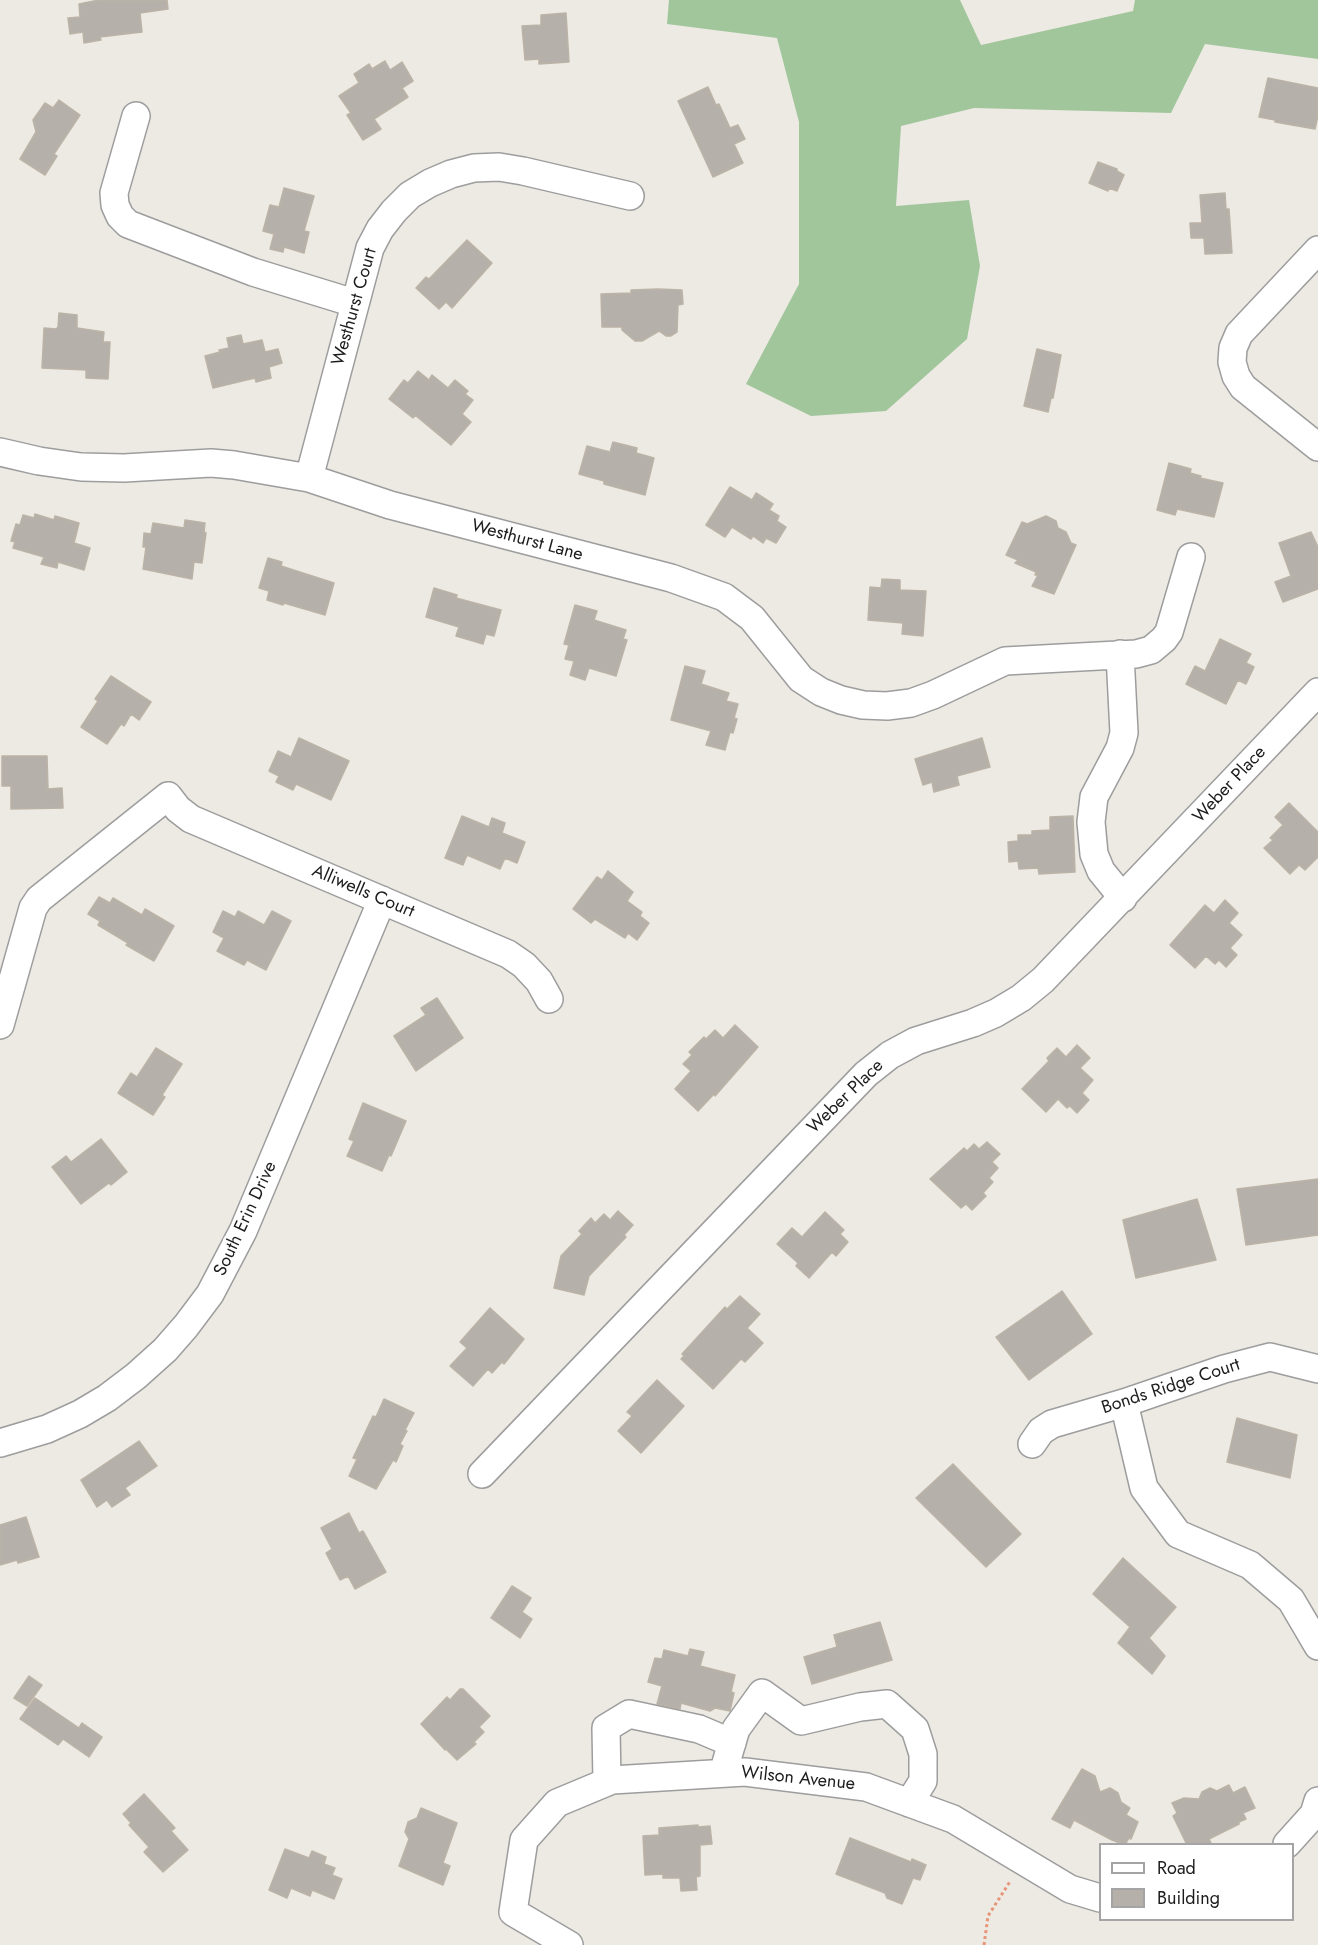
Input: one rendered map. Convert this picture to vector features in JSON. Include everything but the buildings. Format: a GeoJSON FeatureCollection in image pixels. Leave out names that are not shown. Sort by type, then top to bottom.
{"type":"FeatureCollection","features":[{"type":"Feature","properties":{"kind":"street"},"geometry":{"type":"LineString","coordinates":[[136,116],[114,193],[115,205],[120,216],[128,224],[253,272],[354,303]]}},
{"type":"Feature","properties":{"kind":"street","name":"Westhurst Court"},"geometry":{"type":"LineString","coordinates":[[309,478],[369,248],[380,229],[410,195],[451,174],[474,168],[499,167],[630,196]]}},
{"type":"Feature","properties":{"kind":"street"},"geometry":{"type":"LineString","coordinates":[[1318,250],[1239,334],[1233,348],[1232,362],[1236,376],[1243,387],[1318,447]]}},
{"type":"Feature","properties":{"kind":"street","name":"Westhurst Lane"},"geometry":{"type":"LineString","coordinates":[[0,452],[81,467],[234,465],[309,478],[390,505],[671,578],[713,591],[724,597],[752,618],[801,680],[821,692],[863,705],[887,706],[910,703],[933,695],[1005,661],[1120,654]]}},
{"type":"Feature","properties":{"kind":"street"},"geometry":{"type":"LineString","coordinates":[[1123,898],[1101,871],[1094,854],[1091,822],[1094,797],[1120,748],[1124,733],[1120,654],[1136,654],[1151,650],[1164,639],[1169,632],[1191,557]]}},
{"type":"Feature","properties":{"kind":"street","name":"Weber Place"},"geometry":{"type":"LineString","coordinates":[[482,1474],[866,1074],[890,1055],[916,1041],[973,1023],[1021,998],[1042,980],[1123,898],[1318,692]]}},
{"type":"Feature","properties":{"kind":"street","name":"Alliwells Court"},"geometry":{"type":"LineString","coordinates":[[0,1025],[33,908],[39,899],[168,796],[191,819],[508,954],[524,965],[539,981],[549,999]]}},
{"type":"Feature","properties":{"kind":"street","name":"South Erin Drive"},"geometry":{"type":"LineString","coordinates":[[0,1443],[47,1429],[80,1414],[107,1398],[165,1350],[210,1294],[243,1231],[382,900]]}},
{"type":"Feature","properties":{"kind":"street","name":"Bonds Ridge Court"},"geometry":{"type":"LineString","coordinates":[[1032,1444],[1041,1431],[1052,1424],[1124,1403],[1224,1369],[1270,1357],[1318,1369]]}},
{"type":"Feature","properties":{"kind":"street"},"geometry":{"type":"LineString","coordinates":[[1124,1403],[1144,1488],[1178,1534],[1250,1565],[1291,1600],[1318,1646]]}},
{"type":"Feature","properties":{"kind":"street"},"geometry":{"type":"LineString","coordinates":[[723,1773],[736,1729],[762,1693],[801,1721],[860,1707],[887,1704],[915,1729],[923,1754],[923,1780],[909,1803]]}},
{"type":"Feature","properties":{"kind":"street"},"geometry":{"type":"LineString","coordinates":[[607,1782],[606,1728],[629,1714],[699,1729],[732,1743]]}},
{"type":"Feature","properties":{"kind":"street","name":"Wilson Avenue"},"geometry":{"type":"LineString","coordinates":[[569,1945],[513,1912],[524,1840],[557,1803],[612,1780],[745,1772],[866,1787],[953,1819],[1070,1889],[1099,1897]]}},
{"type":"Feature","properties":{"kind":"street"},"geometry":{"type":"LineString","coordinates":[[1289,1843],[1314,1814],[1318,1802]]}},
{"type":"Feature","properties":{"kind":"path"},"geometry":{"type":"LineString","coordinates":[[984,1945],[988,1916],[1024,1862]]}},
{"type":"Feature","properties":{"kind":"green space"},"geometry":{"type":"Polygon","coordinates":[[[669,0],[960,0],[981,45],[1133,11],[1135,0],[1318,0],[1318,59],[1205,44],[1171,113],[974,108],[901,126],[896,206],[969,200],[980,266],[967,339],[886,411],[811,416],[746,384],[799,284],[799,122],[777,38],[667,24],[669,0]]]}}]}
